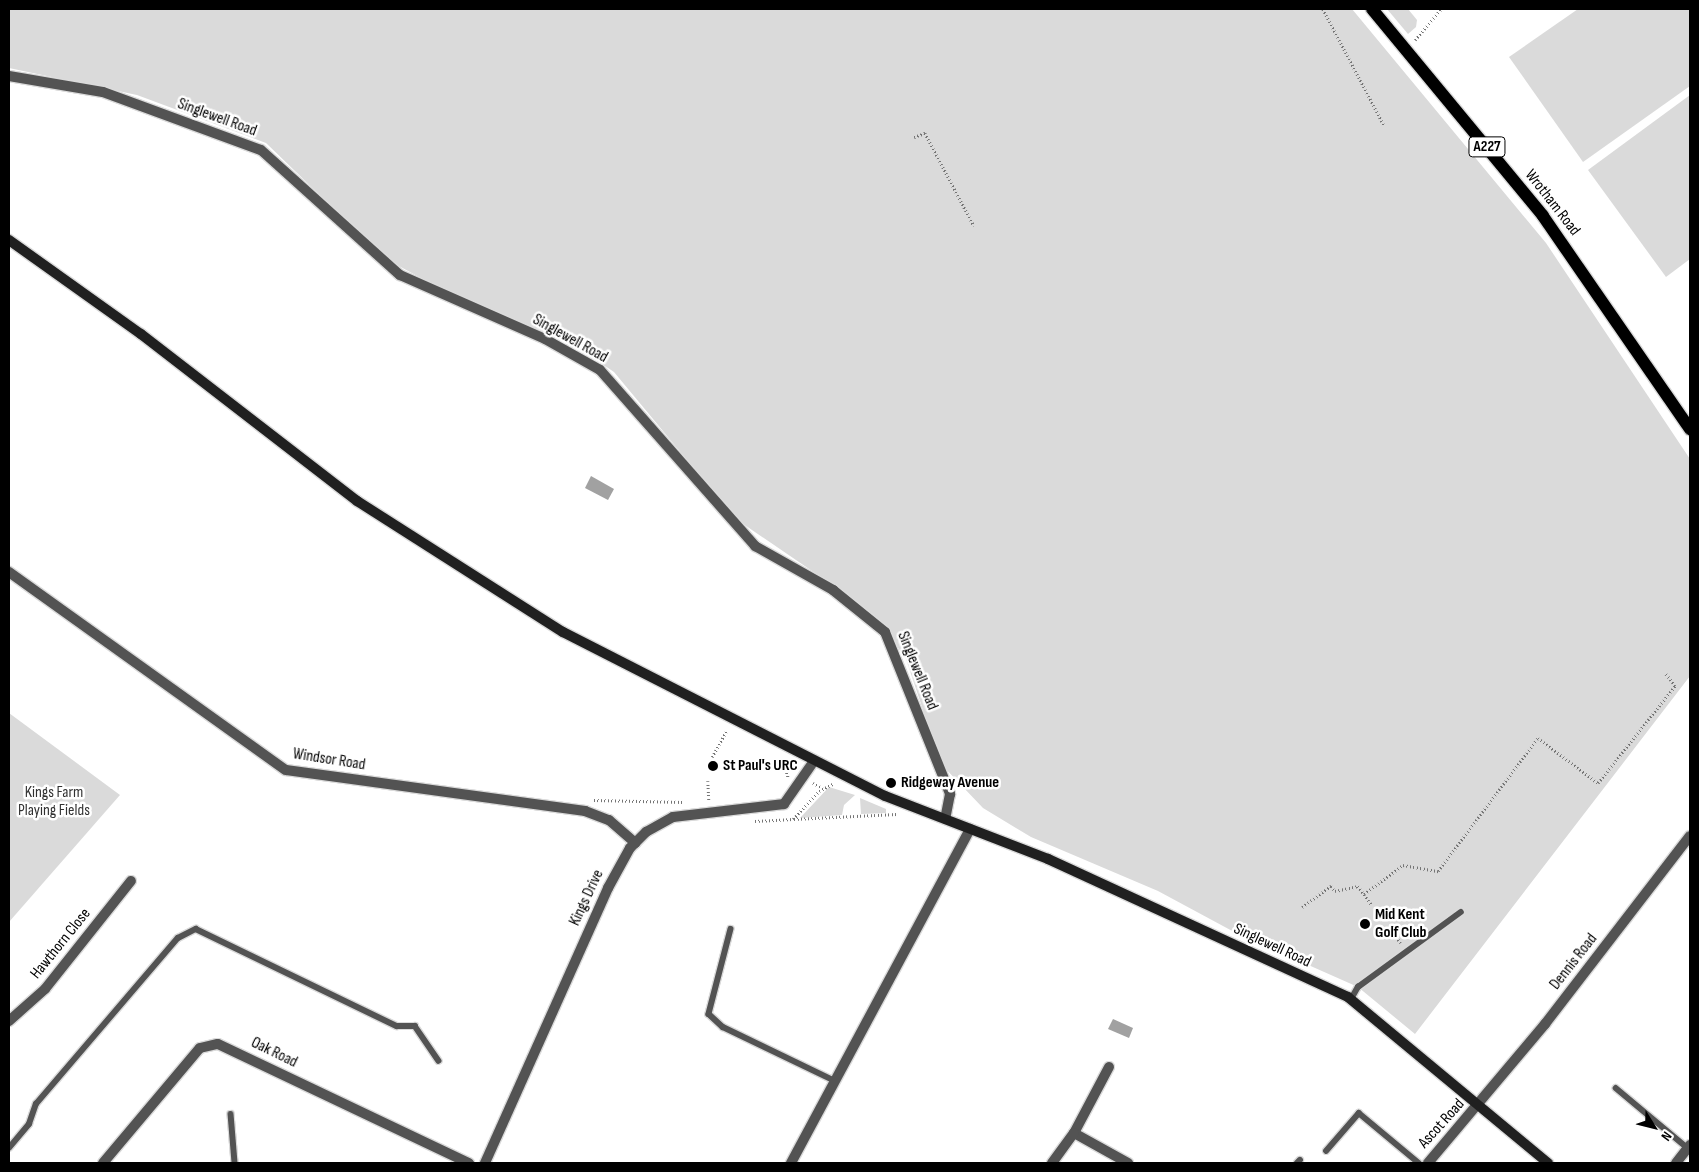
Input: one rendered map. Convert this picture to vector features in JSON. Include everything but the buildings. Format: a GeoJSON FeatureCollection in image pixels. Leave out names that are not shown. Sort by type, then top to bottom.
{"type":"FeatureCollection","features":[{"type":"Feature","properties":{"kind":"main road","name":"Wrotham Road"},"geometry":{"type":"LineString","coordinates":[[1372,9],[1558,237],[1690,429]]}},
{"type":"Feature","properties":{"kind":"street","name":"Singlewell Road"},"geometry":{"type":"LineString","coordinates":[[9,76],[103,92],[262,150],[400,275],[545,339],[600,370],[755,546],[833,590],[885,632],[950,794],[945,819]]}},
{"type":"Feature","properties":{"kind":"street","name":"Singlewell Road"},"geometry":{"type":"LineString","coordinates":[[9,240],[423,546],[579,641],[814,761],[945,819],[1048,859],[1351,999],[1548,1163]]}},
{"type":"Feature","properties":{"kind":"street","name":"Windsor Road"},"geometry":{"type":"LineString","coordinates":[[9,572],[286,770],[584,810],[609,820],[635,843]]}},
{"type":"Feature","properties":{"kind":"street","name":"Kings Drive"},"geometry":{"type":"LineString","coordinates":[[485,1163],[613,877],[635,843],[676,817],[784,804],[814,761]]}},
{"type":"Feature","properties":{"kind":"street"},"geometry":{"type":"LineString","coordinates":[[791,1163],[970,829]]}},
{"type":"Feature","properties":{"kind":"street","name":"Dennis Road"},"geometry":{"type":"LineString","coordinates":[[1480,1106],[1690,836]]}},
{"type":"Feature","properties":{"kind":"street","name":"Hawthorn Close"},"geometry":{"type":"LineString","coordinates":[[9,1021],[45,989],[131,880]]}},
{"type":"Feature","properties":{"kind":"street","name":"Oak Road"},"geometry":{"type":"LineString","coordinates":[[103,1163],[200,1048],[218,1044],[469,1163]]}},
{"type":"Feature","properties":{"kind":"street"},"geometry":{"type":"LineString","coordinates":[[1052,1163],[1074,1133],[1109,1067]]}},
{"type":"Feature","properties":{"kind":"street","name":"Ascot Road"},"geometry":{"type":"LineString","coordinates":[[1428,1163],[1480,1106]]}},
{"type":"Feature","properties":{"kind":"street"},"geometry":{"type":"LineString","coordinates":[[1074,1133],[1128,1163]]}},
{"type":"Feature","properties":{"kind":"street"},"geometry":{"type":"LineString","coordinates":[[1676,1163],[1689,1148]]}},
{"type":"Feature","properties":{"kind":"lane"},"geometry":{"type":"LineString","coordinates":[[1351,999],[1358,987],[1461,912]]}},
{"type":"Feature","properties":{"kind":"lane"},"geometry":{"type":"LineString","coordinates":[[9,1148],[29,1124],[36,1104],[178,938],[196,929],[396,1026],[415,1026],[439,1061]]}},
{"type":"Feature","properties":{"kind":"lane"},"geometry":{"type":"LineString","coordinates":[[731,929],[709,1014],[723,1027],[835,1081]]}},
{"type":"Feature","properties":{"kind":"lane"},"geometry":{"type":"LineString","coordinates":[[1616,1088],[1689,1148]]}},
{"type":"Feature","properties":{"kind":"lane"},"geometry":{"type":"LineString","coordinates":[[1326,1151],[1358,1113],[1419,1163]]}},
{"type":"Feature","properties":{"kind":"lane"},"geometry":{"type":"LineString","coordinates":[[231,1114],[235,1163]]}},
{"type":"Feature","properties":{"kind":"path"},"geometry":{"type":"LineString","coordinates":[[1323,9],[1384,125]]}},
{"type":"Feature","properties":{"kind":"path"},"geometry":{"type":"LineString","coordinates":[[1405,48],[1441,9]]}},
{"type":"Feature","properties":{"kind":"path"},"geometry":{"type":"LineString","coordinates":[[914,137],[926,133],[974,226]]}},
{"type":"Feature","properties":{"kind":"path"},"geometry":{"type":"LineString","coordinates":[[1364,894],[1403,865],[1438,871],[1538,738],[1598,783],[1675,686],[1665,672]]}},
{"type":"Feature","properties":{"kind":"path"},"geometry":{"type":"LineString","coordinates":[[721,725],[733,731]]}},
{"type":"Feature","properties":{"kind":"path"},"geometry":{"type":"LineString","coordinates":[[712,757],[728,729]]}},
{"type":"Feature","properties":{"kind":"path"},"geometry":{"type":"LineString","coordinates":[[778,754],[787,765],[787,783]]}},
{"type":"Feature","properties":{"kind":"path"},"geometry":{"type":"LineString","coordinates":[[708,780],[709,800]]}},
{"type":"Feature","properties":{"kind":"path"},"geometry":{"type":"LineString","coordinates":[[793,819],[823,788],[839,785]]}},
{"type":"Feature","properties":{"kind":"path"},"geometry":{"type":"LineString","coordinates":[[590,800],[691,802]]}},
{"type":"Feature","properties":{"kind":"path"},"geometry":{"type":"LineString","coordinates":[[699,801],[718,800]]}},
{"type":"Feature","properties":{"kind":"path"},"geometry":{"type":"LineString","coordinates":[[887,808],[904,816]]}},
{"type":"Feature","properties":{"kind":"path"},"geometry":{"type":"LineString","coordinates":[[744,822],[898,813]]}},
{"type":"Feature","properties":{"kind":"path"},"geometry":{"type":"LineString","coordinates":[[1302,907],[1331,886],[1335,891],[1358,886],[1372,905]]}},
{"type":"Feature","properties":{"kind":"green space","name":"Mid Kent Golf Club"},"geometry":{"type":"Polygon","coordinates":[[[9,9],[1352,9],[1546,243],[1690,459],[1690,676],[1415,1034],[1358,987],[1236,933],[1158,891],[1031,837],[983,808],[941,764],[906,659],[882,625],[834,586],[736,519],[614,372],[568,341],[456,297],[386,259],[266,143],[137,95],[9,68],[9,9]]]}},
{"type":"Feature","properties":{"kind":"green space"},"geometry":{"type":"Polygon","coordinates":[[[1387,9],[1408,9],[1417,20],[1416,27],[1408,34],[1387,9]]]}},
{"type":"Feature","properties":{"kind":"green space"},"geometry":{"type":"Polygon","coordinates":[[[1578,9],[1690,9],[1690,86],[1583,162],[1509,57],[1578,9]]]}},
{"type":"Feature","properties":{"kind":"green space"},"geometry":{"type":"Polygon","coordinates":[[[1690,95],[1690,259],[1666,277],[1588,170],[1690,95]]]}},
{"type":"Feature","properties":{"kind":"green space","name":"Kings Farm Playing Fields"},"geometry":{"type":"Polygon","coordinates":[[[9,713],[120,795],[9,922],[9,713]]]}},
{"type":"Feature","properties":{"kind":"green space"},"geometry":{"type":"Polygon","coordinates":[[[829,787],[855,795],[844,805],[842,815],[800,818],[829,787]]]}},
{"type":"Feature","properties":{"kind":"green space"},"geometry":{"type":"Polygon","coordinates":[[[860,798],[886,809],[886,813],[861,814],[860,798]]]}},
{"type":"Feature","properties":{"kind":"shaded area"},"geometry":{"type":"Polygon","coordinates":[[[591,476],[614,489],[608,500],[585,488],[591,476]]]}},
{"type":"Feature","properties":{"kind":"shaded area"},"geometry":{"type":"Polygon","coordinates":[[[1113,1019],[1133,1028],[1129,1038],[1108,1029],[1113,1019]]]}},
{"type":"Feature","properties":{"kind":"place","name":"St Paul's URC"},"geometry":{"type":"Point","coordinates":[713,766]}},
{"type":"Feature","properties":{"kind":"place","name":"Ridgeway Avenue"},"geometry":{"type":"Point","coordinates":[891,783]}},
{"type":"Feature","properties":{"kind":"place","name":"Mid Kent Golf Club"},"geometry":{"type":"Point","coordinates":[1365,924]}}]}
